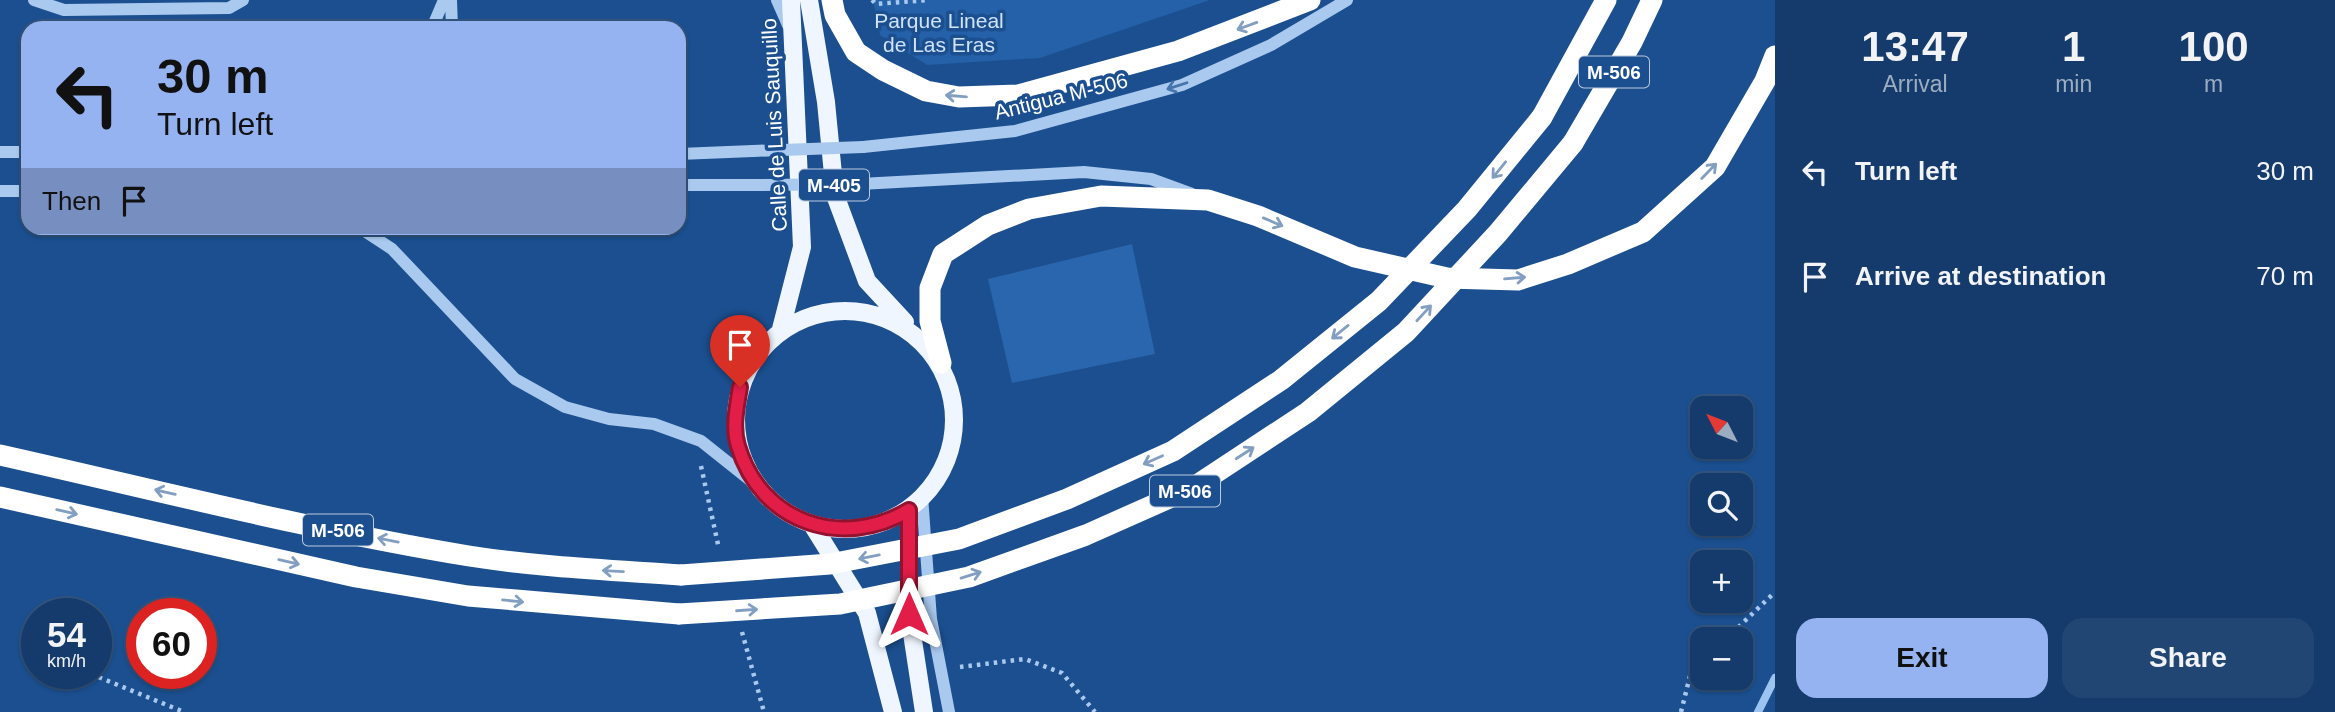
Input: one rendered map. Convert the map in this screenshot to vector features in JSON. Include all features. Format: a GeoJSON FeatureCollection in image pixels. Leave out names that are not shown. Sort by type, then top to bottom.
{"type":"FeatureCollection","features":[{"type":"Feature","properties":{"kind":"highway"},"geometry":{"type":"LineString","coordinates":[[832,0],[835,15],[856,52],[883,70],[926,91],[959,97],[1018,95],[1178,51],[1310,0]]}},
{"type":"Feature","properties":{"kind":"highway","name":"M-506"},"geometry":{"type":"LineString","coordinates":[[0,455],[316,526],[470,556],[576,568],[681,575],[830,564],[959,538],[1066,499],[1173,451],[1281,380],[1380,301],[1467,209],[1542,117],[1606,0]]}},
{"type":"Feature","properties":{"kind":"highway","name":"M-506"},"geometry":{"type":"LineString","coordinates":[[0,497],[356,577],[456,594],[679,614],[841,604],[969,577],[1086,535],[1194,487],[1308,412],[1406,332],[1498,233],[1573,143],[1632,42],[1652,0]]}},
{"type":"Feature","properties":{"kind":"highway"},"geometry":{"type":"LineString","coordinates":[[941,363],[930,321],[930,288],[943,254],[988,225],[1029,209],[1101,196],[1208,200],[1258,216],[1355,257],[1447,278],[1518,280],[1567,264],[1643,232],[1715,167],[1765,81],[1775,56]]}},
{"type":"Feature","properties":{"kind":"main road","name":"Calle de Luis Sauquillo"},"geometry":{"type":"LineString","coordinates":[[781,328],[802,247],[791,0]]}},
{"type":"Feature","properties":{"kind":"main road","name":"Calle de Luis Sauquillo"},"geometry":{"type":"LineString","coordinates":[[809,0],[826,102],[835,195],[867,281],[924,342]]}},
{"type":"Feature","properties":{"kind":"main road","name":"M-405"},"geometry":{"type":"LineString","coordinates":[[848,310],[886,317],[924,342],[941,363],[954,400],[954,436],[942,473],[909,510],[893,520],[855,530],[813,526],[787,514],[755,484],[738,445],[735,425],[740,387],[762,347],[781,328],[824,312],[848,310]]}},
{"type":"Feature","properties":{"kind":"main road"},"geometry":{"type":"LineString","coordinates":[[909,510],[909,614],[924,712]]}},
{"type":"Feature","properties":{"kind":"main road"},"geometry":{"type":"LineString","coordinates":[[813,526],[867,613],[893,712]]}},
{"type":"Feature","properties":{"kind":"street"},"geometry":{"type":"LineString","coordinates":[[34,0],[64,9],[229,8],[243,0]]}},
{"type":"Feature","properties":{"kind":"street"},"geometry":{"type":"LineString","coordinates":[[435,21],[444,0]]}},
{"type":"Feature","properties":{"kind":"street"},"geometry":{"type":"LineString","coordinates":[[451,0],[452,21]]}},
{"type":"Feature","properties":{"kind":"street"},"geometry":{"type":"LineString","coordinates":[[777,0],[792,33]]}},
{"type":"Feature","properties":{"kind":"street","name":"Antigua M-506"},"geometry":{"type":"LineString","coordinates":[[686,153],[863,147],[1016,131],[1182,85],[1271,45],[1347,0]]}},
{"type":"Feature","properties":{"kind":"street"},"geometry":{"type":"LineString","coordinates":[[686,148],[728,151]]}},
{"type":"Feature","properties":{"kind":"street"},"geometry":{"type":"LineString","coordinates":[[0,152],[21,152]]}},
{"type":"Feature","properties":{"kind":"street"},"geometry":{"type":"LineString","coordinates":[[686,185],[860,184],[1084,172],[1152,179],[1208,200]]}},
{"type":"Feature","properties":{"kind":"street"},"geometry":{"type":"LineString","coordinates":[[0,191],[21,191]]}},
{"type":"Feature","properties":{"kind":"street"},"geometry":{"type":"LineString","coordinates":[[371,235],[392,249],[515,379],[565,407],[609,419],[654,424],[701,441],[755,484]]}},
{"type":"Feature","properties":{"kind":"street"},"geometry":{"type":"LineString","coordinates":[[922,496],[931,619],[949,712]]}},
{"type":"Feature","properties":{"kind":"path"},"geometry":{"type":"LineString","coordinates":[[872,0],[876,4],[928,0]]}},
{"type":"Feature","properties":{"kind":"path"},"geometry":{"type":"LineString","coordinates":[[1739,627],[1775,592]]}},
{"type":"Feature","properties":{"kind":"path"},"geometry":{"type":"LineString","coordinates":[[941,670],[1025,659],[1062,673],[1095,712]]}},
{"type":"Feature","properties":{"kind":"path"},"geometry":{"type":"LineString","coordinates":[[1681,712],[1690,676]]}},
{"type":"Feature","properties":{"kind":"path"},"geometry":{"type":"LineString","coordinates":[[112,683],[184,712]]}},
{"type":"Feature","properties":{"kind":"green space","name":"Parque Lineal de Las Eras"},"geometry":{"type":"Polygon","coordinates":[[[873,0],[1210,0],[1040,58],[927,65],[880,35],[873,0]]]}},
{"type":"Feature","properties":{"kind":"building"},"geometry":{"type":"Polygon","coordinates":[[[1132,244],[1155,354],[1012,383],[988,279],[1132,244]]]}},
{"type":"Feature","properties":{"kind":"waterway"},"geometry":{"type":"LineString","coordinates":[[1758,712],[1775,678]]}},
{"type":"Feature","properties":{"kind":"route"},"geometry":{"type":"LineString","coordinates":[[740,387],[735,425],[738,445],[755,484],[787,514],[813,526],[855,530],[893,520],[909,510],[909,614]]}}]}
